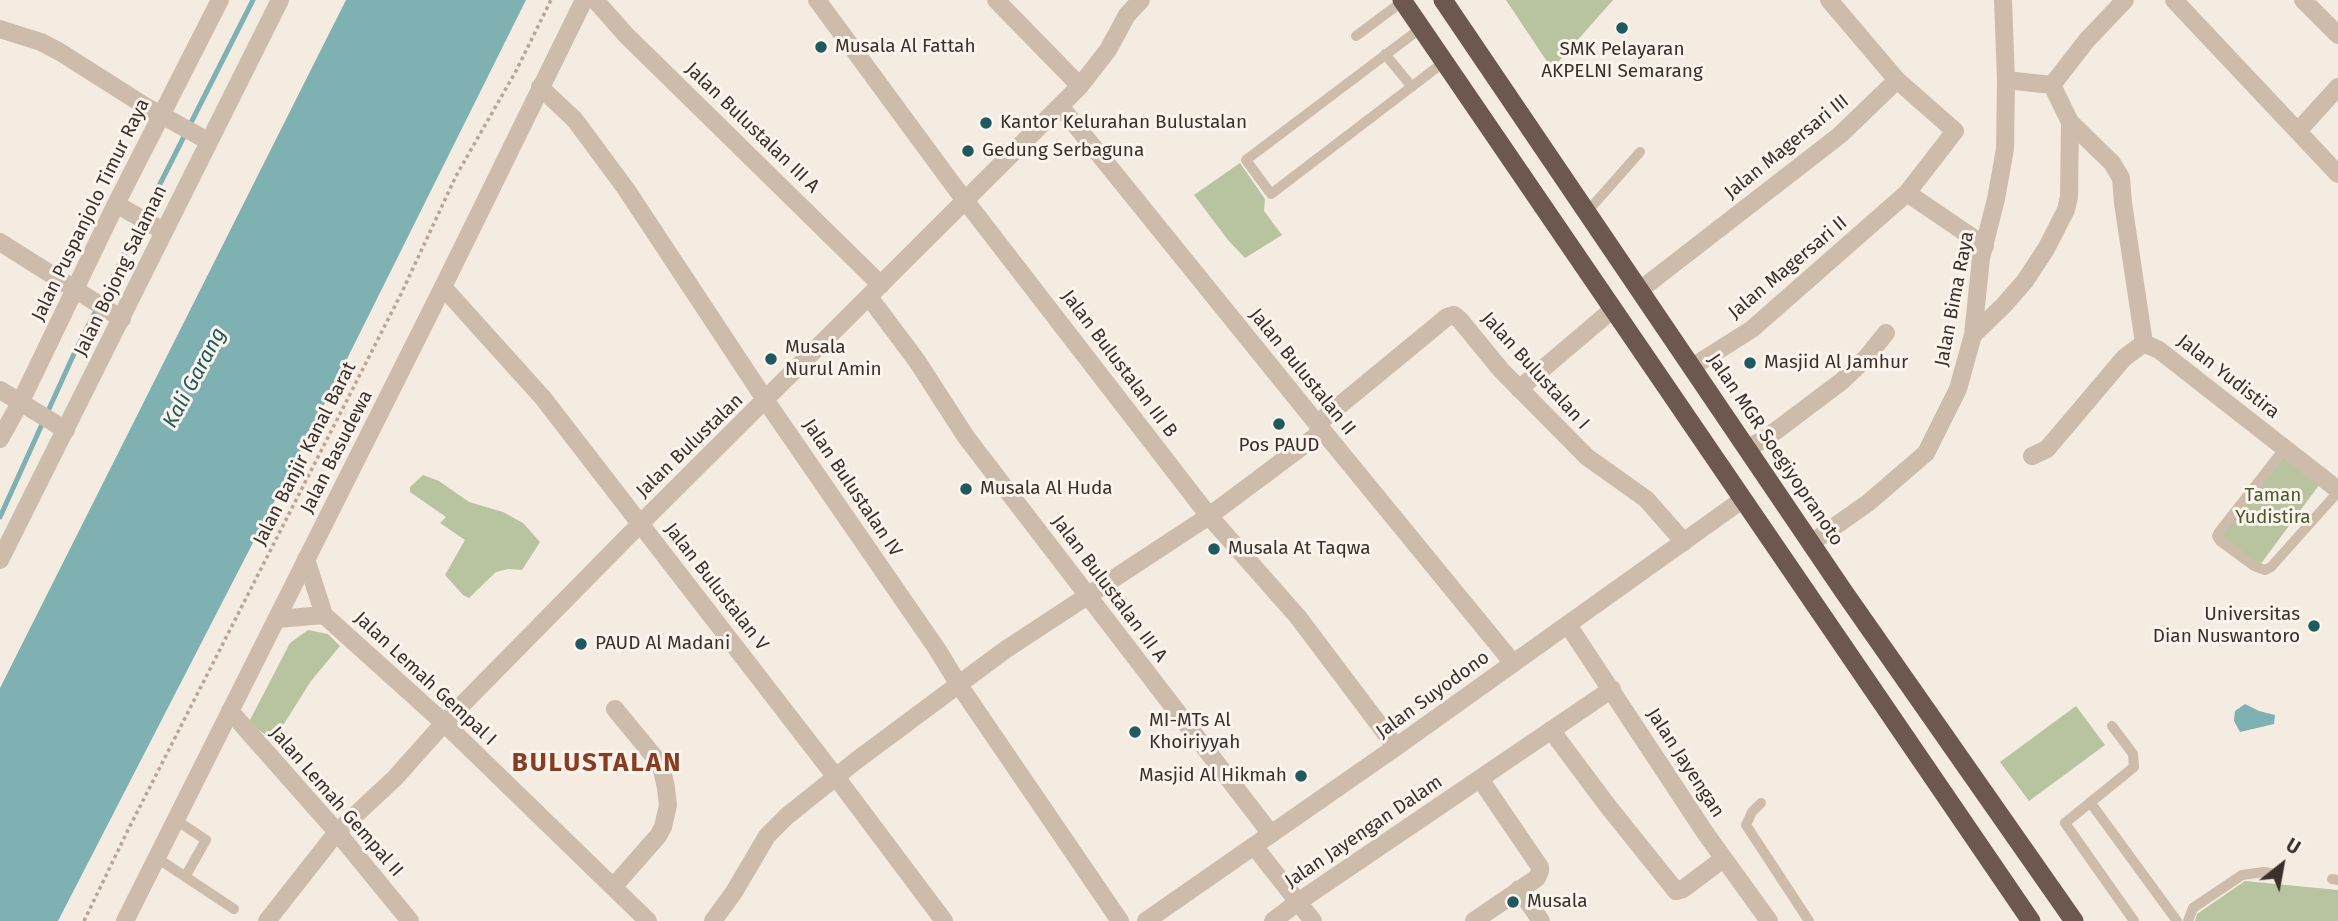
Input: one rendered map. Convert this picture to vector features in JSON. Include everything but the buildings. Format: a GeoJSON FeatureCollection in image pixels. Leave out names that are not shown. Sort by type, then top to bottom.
{"type":"FeatureCollection","features":[{"type":"Feature","properties":{"kind":"highway","name":"Jalan MGR Soegiyopranoto"},"geometry":{"type":"LineString","coordinates":[[1443,0],[1811,543],[2074,921]]}},
{"type":"Feature","properties":{"kind":"highway"},"geometry":{"type":"LineString","coordinates":[[1403,1],[2031,921]]}},
{"type":"Feature","properties":{"kind":"street","name":"Jalan Puspanjolo Timur Raya"},"geometry":{"type":"LineString","coordinates":[[0,439],[27,405],[121,207],[167,118],[220,0]]}},
{"type":"Feature","properties":{"kind":"street","name":"Jalan Bojong Salaman"},"geometry":{"type":"LineString","coordinates":[[0,560],[5,538],[59,426],[122,319],[157,228],[202,137],[280,0]]}},
{"type":"Feature","properties":{"kind":"street","name":"Jalan Basudewa"},"geometry":{"type":"LineString","coordinates":[[125,921],[584,0]]}},
{"type":"Feature","properties":{"kind":"street","name":"Jalan Bulustalan III A"},"geometry":{"type":"LineString","coordinates":[[595,0],[875,291],[966,437],[1271,834]]}},
{"type":"Feature","properties":{"kind":"street","name":"Jalan Bulustalan III B"},"geometry":{"type":"LineString","coordinates":[[817,0],[1209,516],[1298,617],[1396,747]]}},
{"type":"Feature","properties":{"kind":"street"},"geometry":{"type":"LineString","coordinates":[[996,0],[1080,86]]}},
{"type":"Feature","properties":{"kind":"street","name":"Jalan Bulustalan"},"geometry":{"type":"LineString","coordinates":[[267,921],[337,832],[395,778],[444,723],[640,524],[1080,86],[1108,50],[1127,16],[1141,0]]}},
{"type":"Feature","properties":{"kind":"street"},"geometry":{"type":"LineString","coordinates":[[1829,0],[1896,80]]}},
{"type":"Feature","properties":{"kind":"street","name":"Jalan Bima Raya"},"geometry":{"type":"LineString","coordinates":[[1811,543],[1868,503],[1926,453],[1958,389],[1973,335],[1981,258],[2005,149],[2003,0]]}},
{"type":"Feature","properties":{"kind":"street"},"geometry":{"type":"LineString","coordinates":[[2052,85],[2087,40],[2125,0]]}},
{"type":"Feature","properties":{"kind":"street"},"geometry":{"type":"LineString","coordinates":[[2174,0],[2338,174]]}},
{"type":"Feature","properties":{"kind":"street"},"geometry":{"type":"LineString","coordinates":[[2303,0],[2338,35]]}},
{"type":"Feature","properties":{"kind":"street"},"geometry":{"type":"LineString","coordinates":[[0,29],[41,42],[60,52],[202,137]]}},
{"type":"Feature","properties":{"kind":"street","name":"Jalan Magersari II"},"geometry":{"type":"LineString","coordinates":[[1692,367],[1752,329],[1907,193],[1955,131],[1896,80]]}},
{"type":"Feature","properties":{"kind":"street","name":"Jalan Magersari III"},"geometry":{"type":"LineString","coordinates":[[1640,290],[1840,135],[1896,80]]}},
{"type":"Feature","properties":{"kind":"street"},"geometry":{"type":"LineString","coordinates":[[2006,80],[2052,85]]}},
{"type":"Feature","properties":{"kind":"street"},"geometry":{"type":"LineString","coordinates":[[2032,456],[2047,449],[2124,358],[2144,344],[2121,178],[2117,170],[2070,122],[2052,85]]}},
{"type":"Feature","properties":{"kind":"street","name":"Jalan Bulustalan IV"},"geometry":{"type":"LineString","coordinates":[[540,87],[575,120],[626,189],[766,401],[1120,921]]}},
{"type":"Feature","properties":{"kind":"street"},"geometry":{"type":"LineString","coordinates":[[2298,131],[2338,87]]}},
{"type":"Feature","properties":{"kind":"street","name":"Jalan Bulustalan II"},"geometry":{"type":"LineString","coordinates":[[1060,106],[1513,663]]}},
{"type":"Feature","properties":{"kind":"street"},"geometry":{"type":"LineString","coordinates":[[1973,335],[2025,281],[2046,249],[2066,210],[2069,197],[2070,122]]}},
{"type":"Feature","properties":{"kind":"street"},"geometry":{"type":"LineString","coordinates":[[1907,193],[1985,246]]}},
{"type":"Feature","properties":{"kind":"street"},"geometry":{"type":"LineString","coordinates":[[121,207],[157,228]]}},
{"type":"Feature","properties":{"kind":"street"},"geometry":{"type":"LineString","coordinates":[[0,242],[122,319]]}},
{"type":"Feature","properties":{"kind":"street","name":"Jalan Bulustalan V"},"geometry":{"type":"LineString","coordinates":[[443,287],[542,398],[836,777],[944,921]]}},
{"type":"Feature","properties":{"kind":"street"},"geometry":{"type":"LineString","coordinates":[[1519,388],[1612,310]]}},
{"type":"Feature","properties":{"kind":"street","name":"Jalan Bulustalan I"},"geometry":{"type":"LineString","coordinates":[[1320,427],[1447,317],[1454,315],[1519,388],[1587,457],[1646,499],[1684,542]]}},
{"type":"Feature","properties":{"kind":"street"},"geometry":{"type":"LineString","coordinates":[[1747,449],[1842,382],[1886,333]]}},
{"type":"Feature","properties":{"kind":"street","name":"Jalan Yudistira"},"geometry":{"type":"LineString","coordinates":[[2144,344],[2159,350],[2338,491]]}},
{"type":"Feature","properties":{"kind":"street"},"geometry":{"type":"LineString","coordinates":[[0,390],[59,426]]}},
{"type":"Feature","properties":{"kind":"street"},"geometry":{"type":"LineString","coordinates":[[713,921],[734,892],[767,836],[787,816],[1005,650],[1209,516],[1320,427]]}},
{"type":"Feature","properties":{"kind":"street","name":"Jalan Suyodono"},"geometry":{"type":"LineString","coordinates":[[1146,921],[1396,747],[1742,500]]}},
{"type":"Feature","properties":{"kind":"street","name":"Jalan Lemah Gempal I"},"geometry":{"type":"LineString","coordinates":[[306,559],[324,615],[444,723],[648,921]]}},
{"type":"Feature","properties":{"kind":"street","name":"Jalan Lemah Gempal I"},"geometry":{"type":"LineString","coordinates":[[276,619],[324,615]]}},
{"type":"Feature","properties":{"kind":"street","name":"Jalan Jayengan"},"geometry":{"type":"LineString","coordinates":[[1568,625],[1723,859],[1769,921]]}},
{"type":"Feature","properties":{"kind":"street","name":"Jalan Jayengan Dalam"},"geometry":{"type":"LineString","coordinates":[[1273,921],[1612,689]]}},
{"type":"Feature","properties":{"kind":"street"},"geometry":{"type":"LineString","coordinates":[[614,887],[658,836],[667,816],[668,805],[661,765],[615,709]]}},
{"type":"Feature","properties":{"kind":"street","name":"Jalan Lemah Gempal II"},"geometry":{"type":"LineString","coordinates":[[230,711],[337,832],[410,921]]}},
{"type":"Feature","properties":{"kind":"street"},"geometry":{"type":"LineString","coordinates":[[1552,731],[1676,891],[1683,889],[1723,859]]}},
{"type":"Feature","properties":{"kind":"street"},"geometry":{"type":"LineString","coordinates":[[1475,920],[1540,874],[1540,867],[1481,781]]}},
{"type":"Feature","properties":{"kind":"street"},"geometry":{"type":"LineString","coordinates":[[1254,846],[1313,921]]}},
{"type":"Feature","properties":{"kind":"street"},"geometry":{"type":"LineString","coordinates":[[1519,889],[1541,921]]}},
{"type":"Feature","properties":{"kind":"lane"},"geometry":{"type":"LineString","coordinates":[[1356,36],[1403,1]]}},
{"type":"Feature","properties":{"kind":"lane"},"geometry":{"type":"LineString","coordinates":[[1421,28],[1246,160],[1271,194],[1444,62]]}},
{"type":"Feature","properties":{"kind":"lane"},"geometry":{"type":"LineString","coordinates":[[1385,54],[1412,87]]}},
{"type":"Feature","properties":{"kind":"lane"},"geometry":{"type":"LineString","coordinates":[[1587,212],[1640,152]]}},
{"type":"Feature","properties":{"kind":"lane","name":"Jalan Yudistira"},"geometry":{"type":"LineString","coordinates":[[2284,449],[2218,532],[2220,541],[2254,566],[2265,569],[2271,567],[2338,491]]}},
{"type":"Feature","properties":{"kind":"lane"},"geometry":{"type":"LineString","coordinates":[[2112,726],[2133,754],[2134,767],[2065,823],[2134,921]]}},
{"type":"Feature","properties":{"kind":"lane"},"geometry":{"type":"LineString","coordinates":[[2090,802],[2177,921]]}},
{"type":"Feature","properties":{"kind":"lane"},"geometry":{"type":"LineString","coordinates":[[1762,803],[1752,812],[1746,825],[1809,921]]}},
{"type":"Feature","properties":{"kind":"lane"},"geometry":{"type":"LineString","coordinates":[[176,820],[206,840],[186,877]]}},
{"type":"Feature","properties":{"kind":"lane"},"geometry":{"type":"LineString","coordinates":[[157,858],[234,909]]}},
{"type":"Feature","properties":{"kind":"lane"},"geometry":{"type":"LineString","coordinates":[[2188,921],[2193,908],[2242,875],[2264,872],[2275,874]]}},
{"type":"Feature","properties":{"kind":"path","name":"Jalan Banjir Kanal Barat"},"geometry":{"type":"LineString","coordinates":[[84,921],[401,294],[456,176],[516,71],[551,0]]}},
{"type":"Feature","properties":{"kind":"green space"},"geometry":{"type":"Polygon","coordinates":[[[1506,0],[1613,0],[1552,69],[1506,0]]]}},
{"type":"Feature","properties":{"kind":"green space"},"geometry":{"type":"Polygon","coordinates":[[[1240,163],[1265,199],[1264,211],[1282,235],[1245,258],[1194,195],[1240,163]]]}},
{"type":"Feature","properties":{"kind":"green space","name":"Taman Yudistira"},"geometry":{"type":"Polygon","coordinates":[[[2286,449],[2325,477],[2260,565],[2221,537],[2286,449]]]}},
{"type":"Feature","properties":{"kind":"green space"},"geometry":{"type":"Polygon","coordinates":[[[423,475],[439,481],[469,502],[503,512],[523,523],[540,542],[522,570],[496,572],[469,598],[463,595],[445,575],[465,540],[440,523],[446,517],[410,492],[410,487],[423,475]]]}},
{"type":"Feature","properties":{"kind":"green space"},"geometry":{"type":"Polygon","coordinates":[[[308,630],[328,634],[340,646],[311,681],[273,741],[249,722],[290,643],[308,630]]]}},
{"type":"Feature","properties":{"kind":"green space"},"geometry":{"type":"Polygon","coordinates":[[[2076,706],[2105,745],[2029,801],[2000,762],[2076,706]]]}},
{"type":"Feature","properties":{"kind":"green space"},"geometry":{"type":"Polygon","coordinates":[[[2245,881],[2338,890],[2338,921],[2195,921],[2197,914],[2245,881]]]}},
{"type":"Feature","properties":{"kind":"water","name":"Kali Garang"},"geometry":{"type":"Polygon","coordinates":[[[346,0],[526,0],[325,403],[58,921],[0,921],[0,688],[346,0]]]}},
{"type":"Feature","properties":{"kind":"water"},"geometry":{"type":"Polygon","coordinates":[[[2245,704],[2275,715],[2274,724],[2240,732],[2234,721],[2235,711],[2245,704]]]}},
{"type":"Feature","properties":{"kind":"waterway"},"geometry":{"type":"LineString","coordinates":[[0,517],[73,356],[253,0]]}},
{"type":"Feature","properties":{"kind":"place","name":"SMK Pelayaran AKPELNI Semarang"},"geometry":{"type":"Point","coordinates":[1622,28]}},
{"type":"Feature","properties":{"kind":"place","name":"Musala Al Fattah"},"geometry":{"type":"Point","coordinates":[821,47]}},
{"type":"Feature","properties":{"kind":"place","name":"Kantor Kelurahan Bulustalan"},"geometry":{"type":"Point","coordinates":[986,123]}},
{"type":"Feature","properties":{"kind":"place","name":"Gedung Serbaguna"},"geometry":{"type":"Point","coordinates":[968,151]}},
{"type":"Feature","properties":{"kind":"place","name":"Musala Nurul Amin"},"geometry":{"type":"Point","coordinates":[771,359]}},
{"type":"Feature","properties":{"kind":"place","name":"Masjid Al Jamhur"},"geometry":{"type":"Point","coordinates":[1750,363]}},
{"type":"Feature","properties":{"kind":"place","name":"Pos PAUD"},"geometry":{"type":"Point","coordinates":[1279,424]}},
{"type":"Feature","properties":{"kind":"place","name":"Musala Al Huda"},"geometry":{"type":"Point","coordinates":[966,489]}},
{"type":"Feature","properties":{"kind":"place","name":"Musala At Taqwa"},"geometry":{"type":"Point","coordinates":[1214,549]}},
{"type":"Feature","properties":{"kind":"place","name":"Universitas Dian Nuswantoro"},"geometry":{"type":"Point","coordinates":[2314,626]}},
{"type":"Feature","properties":{"kind":"place","name":"PAUD Al Madani"},"geometry":{"type":"Point","coordinates":[581,644]}},
{"type":"Feature","properties":{"kind":"place","name":"MI-MTs Al Khoiriyyah"},"geometry":{"type":"Point","coordinates":[1135,732]}},
{"type":"Feature","properties":{"kind":"place","name":"Masjid Al Hikmah"},"geometry":{"type":"Point","coordinates":[1301,776]}},
{"type":"Feature","properties":{"kind":"place","name":"Musala"},"geometry":{"type":"Point","coordinates":[1513,902]}},
{"type":"Feature","properties":{"kind":"district","name":"BULUSTALAN"},"geometry":{"type":"Point","coordinates":[597,764]}}]}
